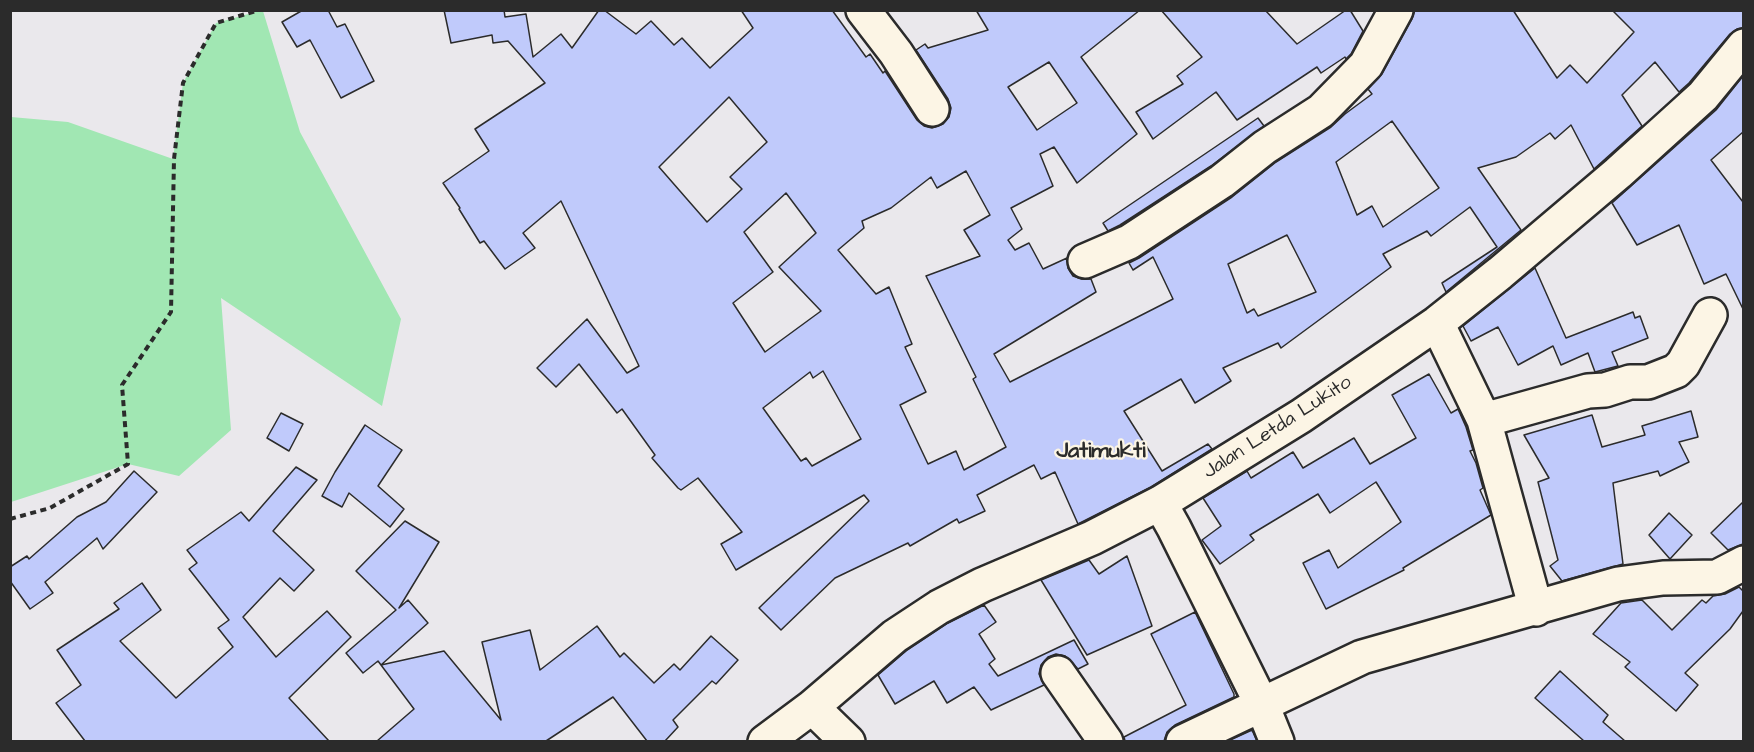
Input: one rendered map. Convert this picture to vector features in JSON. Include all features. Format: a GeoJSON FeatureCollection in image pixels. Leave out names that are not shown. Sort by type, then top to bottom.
{"type":"FeatureCollection","features":[{"type":"Feature","properties":{"kind":"street"},"geometry":{"type":"LineString","coordinates":[[863,10],[896,53],[932,109]]}},
{"type":"Feature","properties":{"kind":"street"},"geometry":{"type":"LineString","coordinates":[[1085,261],[1129,242],[1222,181],[1265,147],[1322,111],[1366,64],[1396,10]]}},
{"type":"Feature","properties":{"kind":"street","name":"Jalan Letda Lukito"},"geometry":{"type":"LineString","coordinates":[[765,741],[812,707],[895,636],[939,607],[982,585],[1092,538],[1160,503],[1301,416],[1437,323],[1618,173],[1703,96],[1743,46]]}},
{"type":"Feature","properties":{"kind":"street"},"geometry":{"type":"LineString","coordinates":[[1484,420],[1588,391],[1605,390],[1630,382],[1648,382],[1676,371],[1683,364],[1710,315]]}},
{"type":"Feature","properties":{"kind":"street"},"geometry":{"type":"LineString","coordinates":[[1437,323],[1484,420],[1536,609]]}},
{"type":"Feature","properties":{"kind":"street"},"geometry":{"type":"LineString","coordinates":[[1160,503],[1262,705],[1277,741]]}},
{"type":"Feature","properties":{"kind":"street"},"geometry":{"type":"LineString","coordinates":[[1183,741],[1362,657],[1618,584],[1663,578],[1717,577],[1743,563]]}},
{"type":"Feature","properties":{"kind":"street"},"geometry":{"type":"LineString","coordinates":[[1058,673],[1106,741]]}},
{"type":"Feature","properties":{"kind":"street"},"geometry":{"type":"LineString","coordinates":[[812,707],[848,741]]}},
{"type":"Feature","properties":{"kind":"path"},"geometry":{"type":"LineString","coordinates":[[10,519],[50,508],[128,464],[122,385],[171,312],[174,159],[183,83],[216,23],[259,10]]}},
{"type":"Feature","properties":{"kind":"green space"},"geometry":{"type":"Polygon","coordinates":[[[263,11],[300,132],[401,319],[382,406],[221,298],[231,430],[179,476],[128,464],[11,502],[11,117],[68,122],[173,159],[183,83],[216,23],[263,11]]]}},
{"type":"Feature","properties":{"kind":"building"},"geometry":{"type":"Polygon","coordinates":[[[303,10],[328,10],[337,27],[345,24],[374,81],[341,98],[310,40],[297,47],[282,22],[303,10]]]}},
{"type":"Feature","properties":{"kind":"building"},"geometry":{"type":"Polygon","coordinates":[[[444,10],[504,10],[505,17],[526,14],[533,57],[561,34],[572,48],[599,10],[604,10],[636,34],[651,21],[674,45],[682,38],[710,68],[753,28],[741,10],[832,10],[866,57],[870,54],[883,73],[885,71],[917,120],[924,126],[932,128],[943,124],[949,117],[951,108],[948,99],[916,50],[925,44],[928,48],[988,30],[976,10],[1140,10],[1081,57],[1137,134],[1077,183],[1054,147],[1040,154],[1053,186],[1011,208],[1022,229],[1008,240],[1015,250],[1029,243],[1043,269],[1067,258],[1068,268],[1073,276],[1091,279],[1096,292],[994,354],[1010,382],[1173,299],[1153,257],[1133,270],[1129,263],[1232,197],[1276,162],[1331,127],[1372,94],[1368,89],[1382,74],[1415,10],[1513,10],[1557,78],[1570,65],[1587,83],[1634,32],[1612,10],[1743,10],[1743,28],[1730,34],[1679,92],[1655,62],[1622,95],[1642,126],[1594,169],[1571,125],[1555,139],[1550,133],[1516,157],[1478,168],[1521,230],[1446,292],[1442,283],[1497,247],[1470,207],[1431,236],[1427,231],[1383,254],[1391,267],[1281,348],[1278,343],[1223,368],[1231,381],[1195,403],[1181,379],[1124,411],[1162,471],[1208,444],[1212,449],[1151,487],[1078,524],[1055,472],[1041,479],[1034,465],[977,495],[985,511],[959,523],[957,519],[910,546],[908,543],[835,578],[781,630],[759,608],[869,501],[864,495],[736,570],[721,544],[742,532],[698,478],[681,490],[678,488],[652,458],[655,455],[622,409],[617,413],[579,364],[556,387],[537,368],[587,319],[627,373],[639,366],[561,201],[523,233],[535,248],[505,269],[484,241],[480,243],[443,183],[489,151],[475,129],[545,83],[508,41],[493,43],[492,35],[451,43],[444,10]],[[1049,62],[1008,87],[1037,130],[1077,103],[1049,62]],[[729,97],[659,167],[707,222],[742,189],[730,177],[767,142],[729,97]],[[1392,121],[1336,162],[1357,215],[1372,206],[1383,227],[1439,188],[1392,121]],[[966,171],[937,188],[931,177],[891,208],[862,221],[864,228],[838,250],[876,294],[889,287],[912,344],[905,347],[926,392],[900,405],[928,464],[956,451],[964,470],[1006,447],[973,379],[976,377],[926,276],[980,256],[964,230],[990,215],[966,171]],[[786,193],[744,232],[773,272],[733,303],[765,352],[821,311],[779,267],[816,233],[786,193]],[[1287,235],[1228,264],[1247,313],[1254,309],[1258,316],[1316,292],[1287,235]],[[823,371],[813,378],[810,372],[763,408],[801,461],[806,458],[812,466],[861,439],[823,371]]]}},
{"type":"Feature","properties":{"kind":"building"},"geometry":{"type":"Polygon","coordinates":[[[1161,10],[1265,10],[1297,44],[1346,10],[1350,10],[1363,31],[1346,59],[1345,57],[1321,73],[1317,67],[1237,120],[1216,92],[1153,139],[1136,112],[1183,84],[1177,76],[1202,57],[1161,10]]]}},
{"type":"Feature","properties":{"kind":"building"},"geometry":{"type":"Polygon","coordinates":[[[1743,76],[1743,132],[1711,160],[1743,202],[1743,309],[1726,274],[1704,284],[1679,225],[1637,245],[1612,203],[1716,110],[1743,76]]]}},
{"type":"Feature","properties":{"kind":"building"},"geometry":{"type":"Polygon","coordinates":[[[1258,118],[1264,126],[1211,166],[1108,231],[1103,223],[1258,118]]]}},
{"type":"Feature","properties":{"kind":"building"},"geometry":{"type":"Polygon","coordinates":[[[1535,268],[1566,338],[1633,312],[1635,318],[1640,316],[1648,338],[1612,352],[1618,366],[1595,372],[1588,353],[1561,365],[1553,346],[1518,365],[1498,327],[1471,341],[1463,326],[1535,268]]]}},
{"type":"Feature","properties":{"kind":"building"},"geometry":{"type":"Polygon","coordinates":[[[1429,374],[1451,413],[1458,409],[1466,427],[1473,450],[1470,451],[1483,488],[1480,490],[1491,515],[1403,568],[1404,570],[1326,609],[1303,563],[1329,550],[1338,568],[1401,522],[1376,482],[1330,513],[1318,494],[1250,535],[1254,540],[1220,564],[1202,540],[1221,526],[1203,498],[1247,471],[1251,478],[1293,452],[1303,468],[1354,438],[1370,464],[1416,438],[1392,395],[1429,374]]]}},
{"type":"Feature","properties":{"kind":"building"},"geometry":{"type":"Polygon","coordinates":[[[1691,411],[1698,437],[1679,442],[1689,462],[1660,476],[1658,471],[1613,483],[1623,564],[1562,581],[1550,566],[1558,560],[1538,482],[1549,478],[1524,435],[1592,415],[1602,447],[1645,435],[1642,426],[1691,411]]]}},
{"type":"Feature","properties":{"kind":"building"},"geometry":{"type":"Polygon","coordinates":[[[281,413],[303,424],[289,451],[267,438],[281,413]]]}},
{"type":"Feature","properties":{"kind":"building"},"geometry":{"type":"Polygon","coordinates":[[[365,425],[402,450],[378,486],[404,509],[390,527],[349,493],[342,507],[322,496],[365,425]]]}},
{"type":"Feature","properties":{"kind":"building"},"geometry":{"type":"Polygon","coordinates":[[[296,467],[317,480],[273,531],[314,570],[294,591],[280,578],[243,617],[276,657],[327,611],[351,637],[289,698],[329,741],[85,741],[56,703],[81,685],[57,650],[119,609],[114,603],[142,583],[161,610],[120,641],[176,698],[233,647],[218,628],[229,620],[189,569],[197,563],[187,550],[241,512],[249,521],[296,467]]]}},
{"type":"Feature","properties":{"kind":"building"},"geometry":{"type":"Polygon","coordinates":[[[134,471],[157,492],[103,549],[97,538],[45,582],[53,593],[30,609],[10,581],[10,567],[27,556],[29,559],[77,517],[106,502],[134,471]]]}},
{"type":"Feature","properties":{"kind":"building"},"geometry":{"type":"Polygon","coordinates":[[[1743,502],[1743,544],[1728,550],[1711,533],[1743,502]]]}},
{"type":"Feature","properties":{"kind":"building"},"geometry":{"type":"Polygon","coordinates":[[[1669,513],[1692,535],[1670,559],[1649,535],[1669,513]]]}},
{"type":"Feature","properties":{"kind":"building"},"geometry":{"type":"Polygon","coordinates":[[[405,521],[439,542],[399,608],[408,600],[428,623],[381,665],[378,661],[363,673],[346,653],[396,610],[356,571],[405,521]]]}},
{"type":"Feature","properties":{"kind":"building"},"geometry":{"type":"Polygon","coordinates":[[[1127,556],[1152,626],[1087,655],[1041,580],[1089,560],[1099,574],[1127,556]]]}},
{"type":"Feature","properties":{"kind":"building"},"geometry":{"type":"Polygon","coordinates":[[[1739,587],[1743,591],[1743,611],[1730,629],[1685,673],[1698,685],[1676,711],[1625,667],[1630,662],[1593,634],[1621,603],[1642,600],[1672,630],[1702,600],[1706,603],[1713,596],[1725,594],[1739,587]]]}},
{"type":"Feature","properties":{"kind":"building"},"geometry":{"type":"Polygon","coordinates":[[[984,605],[996,622],[979,634],[995,659],[989,664],[998,676],[1074,640],[1088,664],[1078,669],[1065,656],[1056,654],[1048,657],[1041,665],[1039,674],[1044,685],[991,710],[974,687],[947,703],[934,681],[895,704],[878,675],[906,651],[948,623],[984,605]]]}},
{"type":"Feature","properties":{"kind":"building"},"geometry":{"type":"Polygon","coordinates":[[[1195,612],[1234,697],[1175,725],[1167,732],[1164,741],[1125,741],[1124,737],[1186,705],[1151,634],[1195,612]]]}},
{"type":"Feature","properties":{"kind":"building"},"geometry":{"type":"Polygon","coordinates":[[[597,626],[620,657],[624,653],[654,683],[674,664],[680,670],[711,636],[738,660],[716,684],[712,681],[673,720],[678,727],[665,741],[647,741],[613,697],[546,741],[377,741],[414,709],[381,665],[444,651],[501,720],[482,642],[530,630],[540,670],[597,626]]]}},
{"type":"Feature","properties":{"kind":"building"},"geometry":{"type":"Polygon","coordinates":[[[1560,671],[1608,715],[1603,722],[1625,741],[1584,741],[1535,698],[1560,671]]]}},
{"type":"Feature","properties":{"kind":"building"},"geometry":{"type":"Polygon","coordinates":[[[1252,730],[1257,741],[1228,741],[1252,730]]]}},
{"type":"Feature","properties":{"kind":"district","name":"Jatimukti"},"geometry":{"type":"Point","coordinates":[1101,452]}}]}
